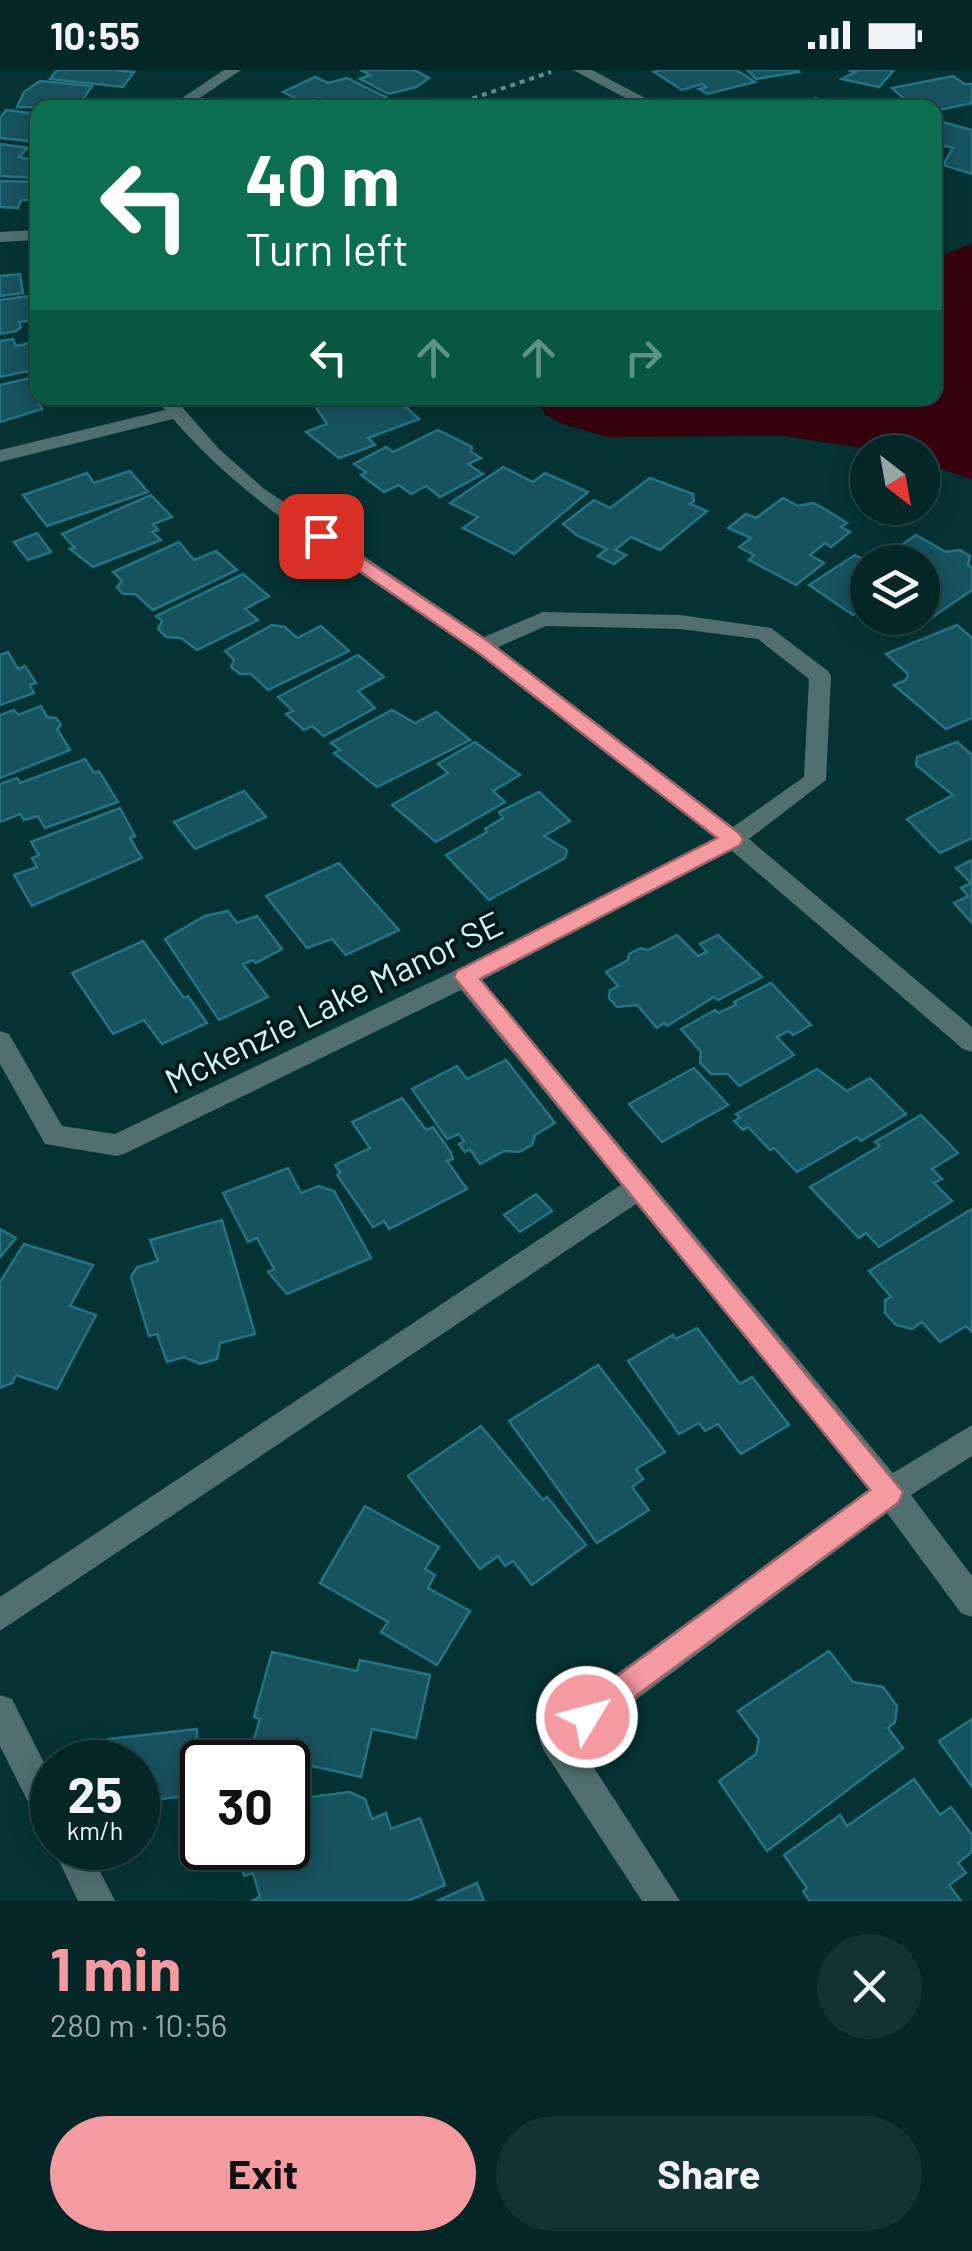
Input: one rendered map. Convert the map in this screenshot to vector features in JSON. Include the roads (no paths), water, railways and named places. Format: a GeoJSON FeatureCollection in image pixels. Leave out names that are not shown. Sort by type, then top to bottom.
{"type":"FeatureCollection","features":[{"type":"Feature","properties":{"kind":"street"},"geometry":{"type":"LineString","coordinates":[[187,100],[234,70]]}},
{"type":"Feature","properties":{"kind":"street"},"geometry":{"type":"LineString","coordinates":[[580,70],[640,100]]}},
{"type":"Feature","properties":{"kind":"street"},"geometry":{"type":"LineString","coordinates":[[0,236],[30,236]]}},
{"type":"Feature","properties":{"kind":"street"},"geometry":{"type":"LineString","coordinates":[[0,456],[170,405],[256,492],[482,646],[733,839],[972,1042]]}},
{"type":"Feature","properties":{"kind":"street","name":"Mckenzie Lake Manor SE"},"geometry":{"type":"LineString","coordinates":[[0,1041],[54,1136],[117,1145],[465,977],[733,839],[815,780],[820,676],[764,633],[680,622],[542,619],[482,646]]}},
{"type":"Feature","properties":{"kind":"street"},"geometry":{"type":"LineString","coordinates":[[465,977],[890,1492],[972,1602]]}},
{"type":"Feature","properties":{"kind":"street"},"geometry":{"type":"LineString","coordinates":[[0,1615],[640,1187]]}},
{"type":"Feature","properties":{"kind":"street"},"geometry":{"type":"LineString","coordinates":[[662,1901],[556,1739],[890,1492],[972,1440]]}},
{"type":"Feature","properties":{"kind":"street"},"geometry":{"type":"LineString","coordinates":[[0,1712],[30,1771]]}},
{"type":"Feature","properties":{"kind":"street"},"geometry":{"type":"LineString","coordinates":[[81,1870],[97,1901]]}}]}
